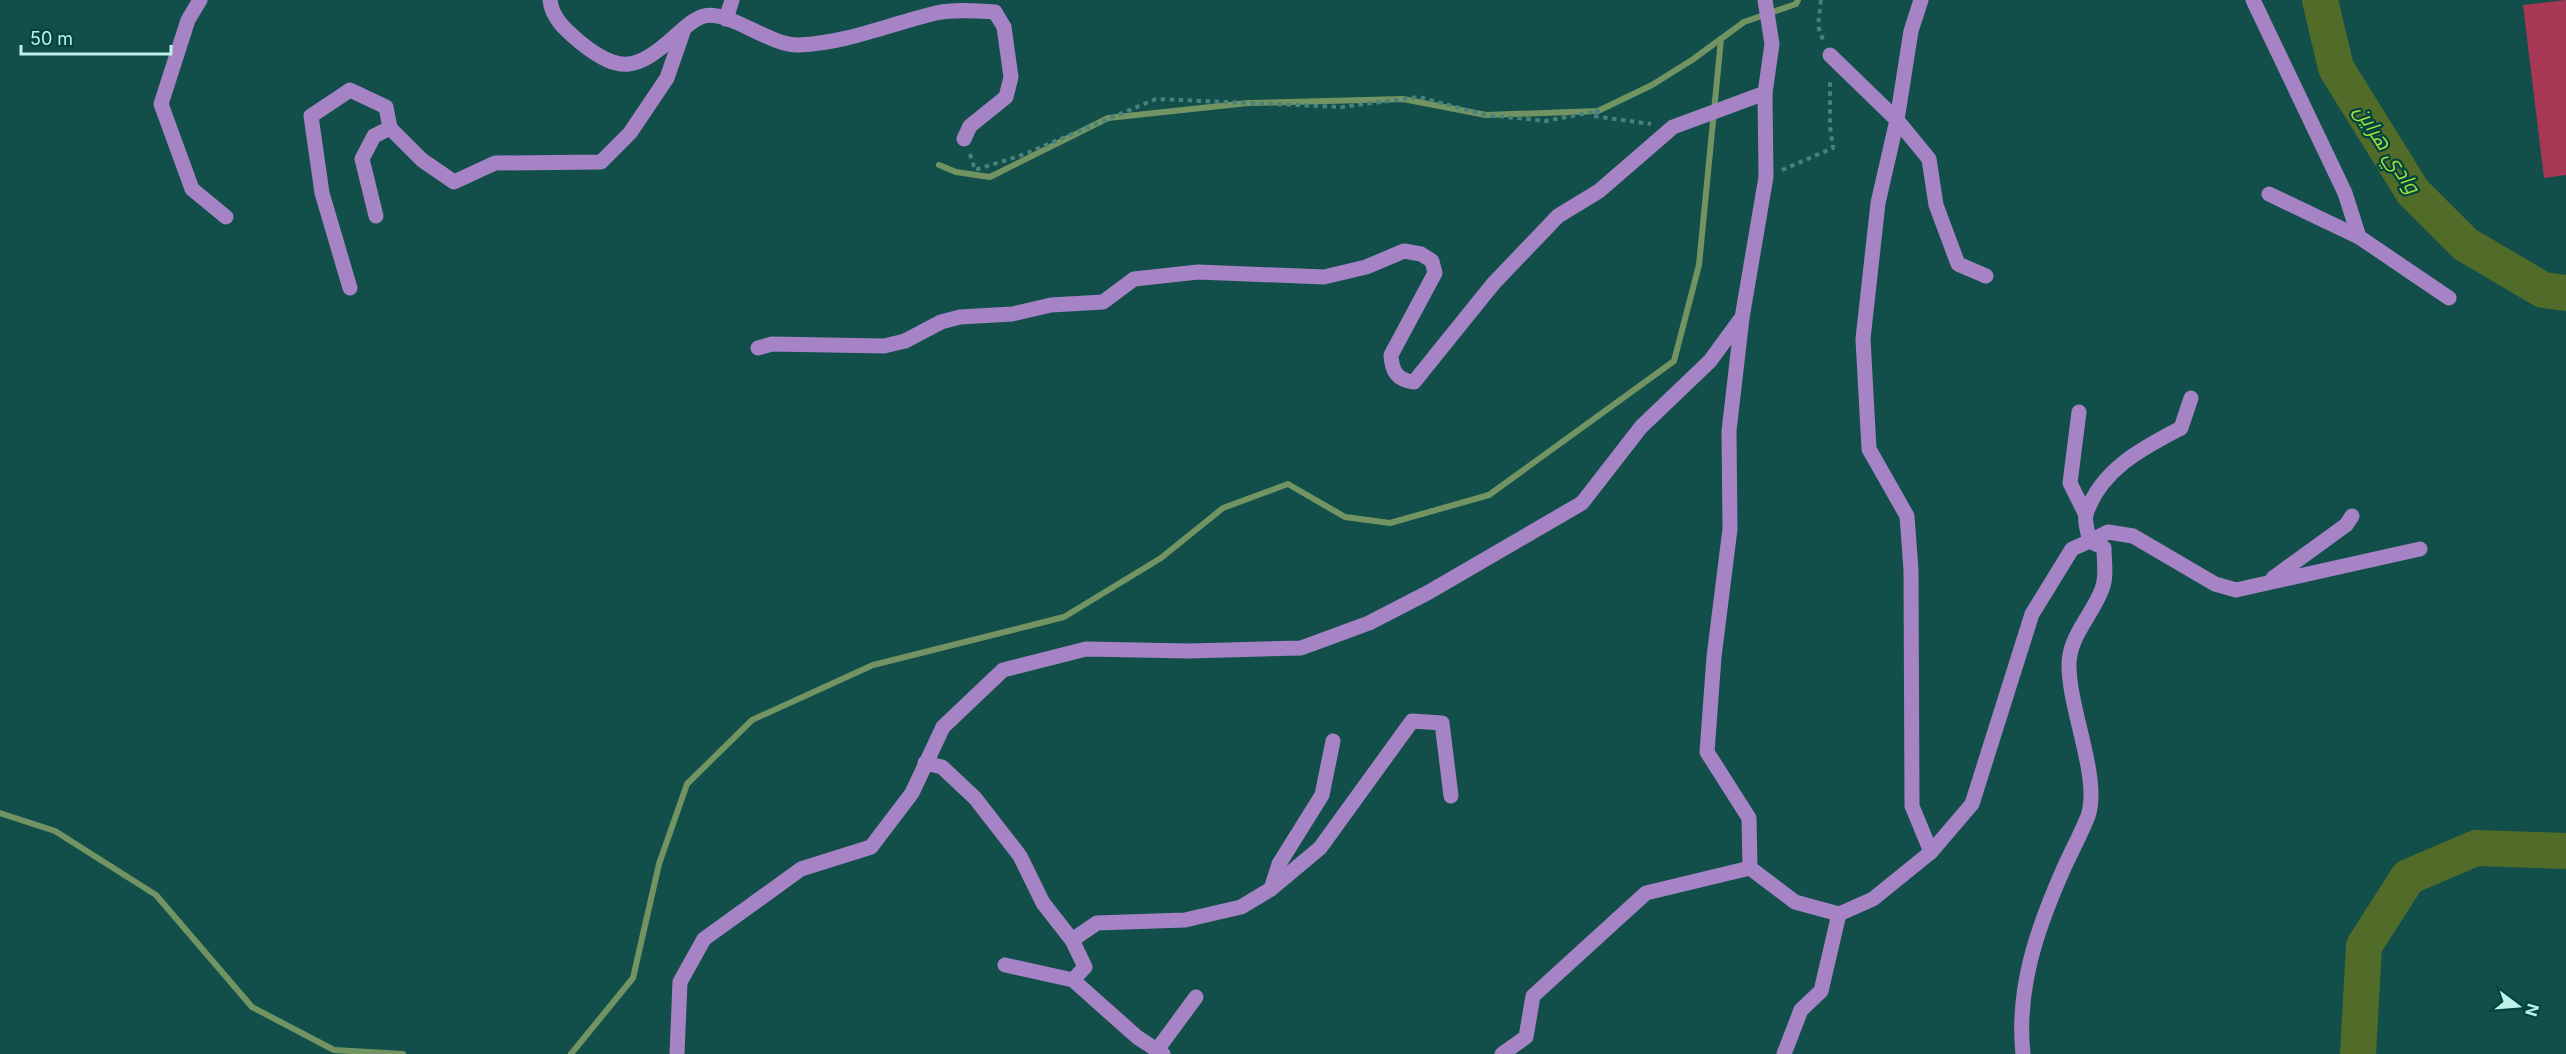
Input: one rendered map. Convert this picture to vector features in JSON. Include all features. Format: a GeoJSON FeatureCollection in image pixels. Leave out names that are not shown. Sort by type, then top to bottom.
{"type":"FeatureCollection","features":[{"type":"Feature","properties":{"kind":"street"},"geometry":{"type":"LineString","coordinates":[[200,0],[188,20],[161,104],[192,189],[226,217]]}},
{"type":"Feature","properties":{"kind":"street"},"geometry":{"type":"LineString","coordinates":[[550,0],[551,9],[564,28],[606,61],[622,65],[634,65],[647,59],[684,27],[704,16],[726,19],[756,34],[797,45],[866,35],[937,13],[995,12],[1004,27],[1011,77],[1006,97],[970,126],[964,139]]}},
{"type":"Feature","properties":{"kind":"street"},"geometry":{"type":"LineString","coordinates":[[726,19],[732,0]]}},
{"type":"Feature","properties":{"kind":"street"},"geometry":{"type":"LineString","coordinates":[[1750,868],[1749,818],[1707,752],[1714,657],[1730,529],[1729,431],[1742,318],[1766,177],[1765,93],[1772,44],[1766,0]]}},
{"type":"Feature","properties":{"kind":"street"},"geometry":{"type":"LineString","coordinates":[[1922,0],[1911,30],[1897,120],[1878,203],[1863,339],[1869,449],[1907,516],[1911,570],[1912,806],[1931,852]]}},
{"type":"Feature","properties":{"kind":"street"},"geometry":{"type":"LineString","coordinates":[[2253,0],[2345,193],[2359,237]]}},
{"type":"Feature","properties":{"kind":"street"},"geometry":{"type":"LineString","coordinates":[[350,288],[322,193],[311,116],[350,90],[386,107],[390,128],[422,160],[454,182],[495,163],[601,162],[630,133],[667,78],[684,27]]}},
{"type":"Feature","properties":{"kind":"street"},"geometry":{"type":"LineString","coordinates":[[1830,55],[1897,120],[1929,159],[1936,205],[1958,264],[1986,276]]}},
{"type":"Feature","properties":{"kind":"street"},"geometry":{"type":"LineString","coordinates":[[758,348],[772,344],[884,346],[905,341],[941,322],[960,318],[1012,314],[1051,305],[1103,302],[1134,279],[1198,272],[1324,278],[1366,267],[1404,251],[1421,254],[1432,261],[1435,273],[1391,355],[1392,369],[1402,380],[1414,382],[1493,284],[1558,216],[1599,191],[1673,127],[1765,93]]}},
{"type":"Feature","properties":{"kind":"street"},"geometry":{"type":"LineString","coordinates":[[376,216],[362,159],[374,135],[390,128]]}},
{"type":"Feature","properties":{"kind":"street"},"geometry":{"type":"LineString","coordinates":[[2269,194],[2359,237],[2449,298]]}},
{"type":"Feature","properties":{"kind":"street"},"geometry":{"type":"LineString","coordinates":[[677,1054],[680,982],[704,939],[801,869],[871,847],[912,793],[943,727],[1003,670],[1086,649],[1210,651],[1301,648],[1369,622],[1428,592],[1582,503],[1641,427],[1710,362],[1742,318]]}},
{"type":"Feature","properties":{"kind":"street"},"geometry":{"type":"LineString","coordinates":[[2086,515],[2108,474],[2146,446],[2181,428],[2191,398]]}},
{"type":"Feature","properties":{"kind":"street"},"geometry":{"type":"LineString","coordinates":[[2079,412],[2070,483],[2086,515],[2090,541]]}},
{"type":"Feature","properties":{"kind":"street"},"geometry":{"type":"LineString","coordinates":[[2268,582],[2339,530],[2352,516]]}},
{"type":"Feature","properties":{"kind":"street"},"geometry":{"type":"LineString","coordinates":[[1750,868],[1795,902],[1839,914],[1873,899],[1931,852],[1972,804],[2032,614],[2072,549],[2108,532],[2133,536],[2215,584],[2236,590],[2421,549]]}},
{"type":"Feature","properties":{"kind":"street"},"geometry":{"type":"LineString","coordinates":[[2023,1054],[2020,1030],[2022,994],[2031,954],[2044,913],[2088,815],[2090,797],[2088,777],[2069,687],[2069,660],[2082,625],[2103,588],[2104,548],[2090,541]]}},
{"type":"Feature","properties":{"kind":"street"},"geometry":{"type":"LineString","coordinates":[[1072,940],[1097,923],[1185,920],[1241,907],[1271,889],[1320,848],[1412,721],[1442,723],[1451,796]]}},
{"type":"Feature","properties":{"kind":"street"},"geometry":{"type":"LineString","coordinates":[[1271,889],[1279,864],[1322,795],[1333,741]]}},
{"type":"Feature","properties":{"kind":"street"},"geometry":{"type":"LineString","coordinates":[[925,763],[942,767],[975,798],[1020,856],[1043,903],[1072,940],[1085,967],[1073,980]]}},
{"type":"Feature","properties":{"kind":"street"},"geometry":{"type":"LineString","coordinates":[[1502,1054],[1526,1037],[1533,996],[1646,893],[1750,868]]}},
{"type":"Feature","properties":{"kind":"street"},"geometry":{"type":"LineString","coordinates":[[1784,1054],[1801,1010],[1821,991],[1839,914]]}},
{"type":"Feature","properties":{"kind":"street"},"geometry":{"type":"LineString","coordinates":[[1005,965],[1073,980],[1137,1036],[1160,1052],[1196,997]]}},
{"type":"Feature","properties":{"kind":"path"},"geometry":{"type":"LineString","coordinates":[[1766,177],[1833,148],[1830,126],[1830,55],[1818,26],[1821,0]]}},
{"type":"Feature","properties":{"kind":"path"},"geometry":{"type":"LineString","coordinates":[[964,139],[975,170],[1022,155],[1156,99],[1342,107],[1419,97],[1486,115],[1546,121],[1598,111],[1593,117],[1673,127]]}},
{"type":"Feature","properties":{"kind":"shaded area"},"geometry":{"type":"Polygon","coordinates":[[[2566,0],[2566,175],[2544,178],[2523,5],[2566,0]]]}},
{"type":"Feature","properties":{"kind":"waterway"},"geometry":{"type":"LineString","coordinates":[[939,165],[956,172],[990,177],[1108,118],[1248,103],[1403,99],[1486,115],[1598,111],[1652,85],[1692,60],[1744,22],[1796,4],[1798,0]]}},
{"type":"Feature","properties":{"kind":"waterway","name":"وادي هراين"},"geometry":{"type":"LineString","coordinates":[[2320,0],[2336,68],[2413,192],[2465,244],[2543,290],[2566,293]]}},
{"type":"Feature","properties":{"kind":"waterway"},"geometry":{"type":"LineString","coordinates":[[571,1054],[633,978],[659,864],[687,784],[752,720],[873,665],[1064,617],[1161,558],[1223,508],[1288,484],[1345,517],[1390,523],[1489,495],[1674,361],[1699,265],[1721,39]]}},
{"type":"Feature","properties":{"kind":"waterway"},"geometry":{"type":"LineString","coordinates":[[0,813],[55,831],[156,895],[252,1007],[334,1050],[403,1054]]}},
{"type":"Feature","properties":{"kind":"waterway","name":"وادي هراين"},"geometry":{"type":"LineString","coordinates":[[2358,1054],[2364,946],[2408,877],[2476,848],[2566,851]]}}]}
